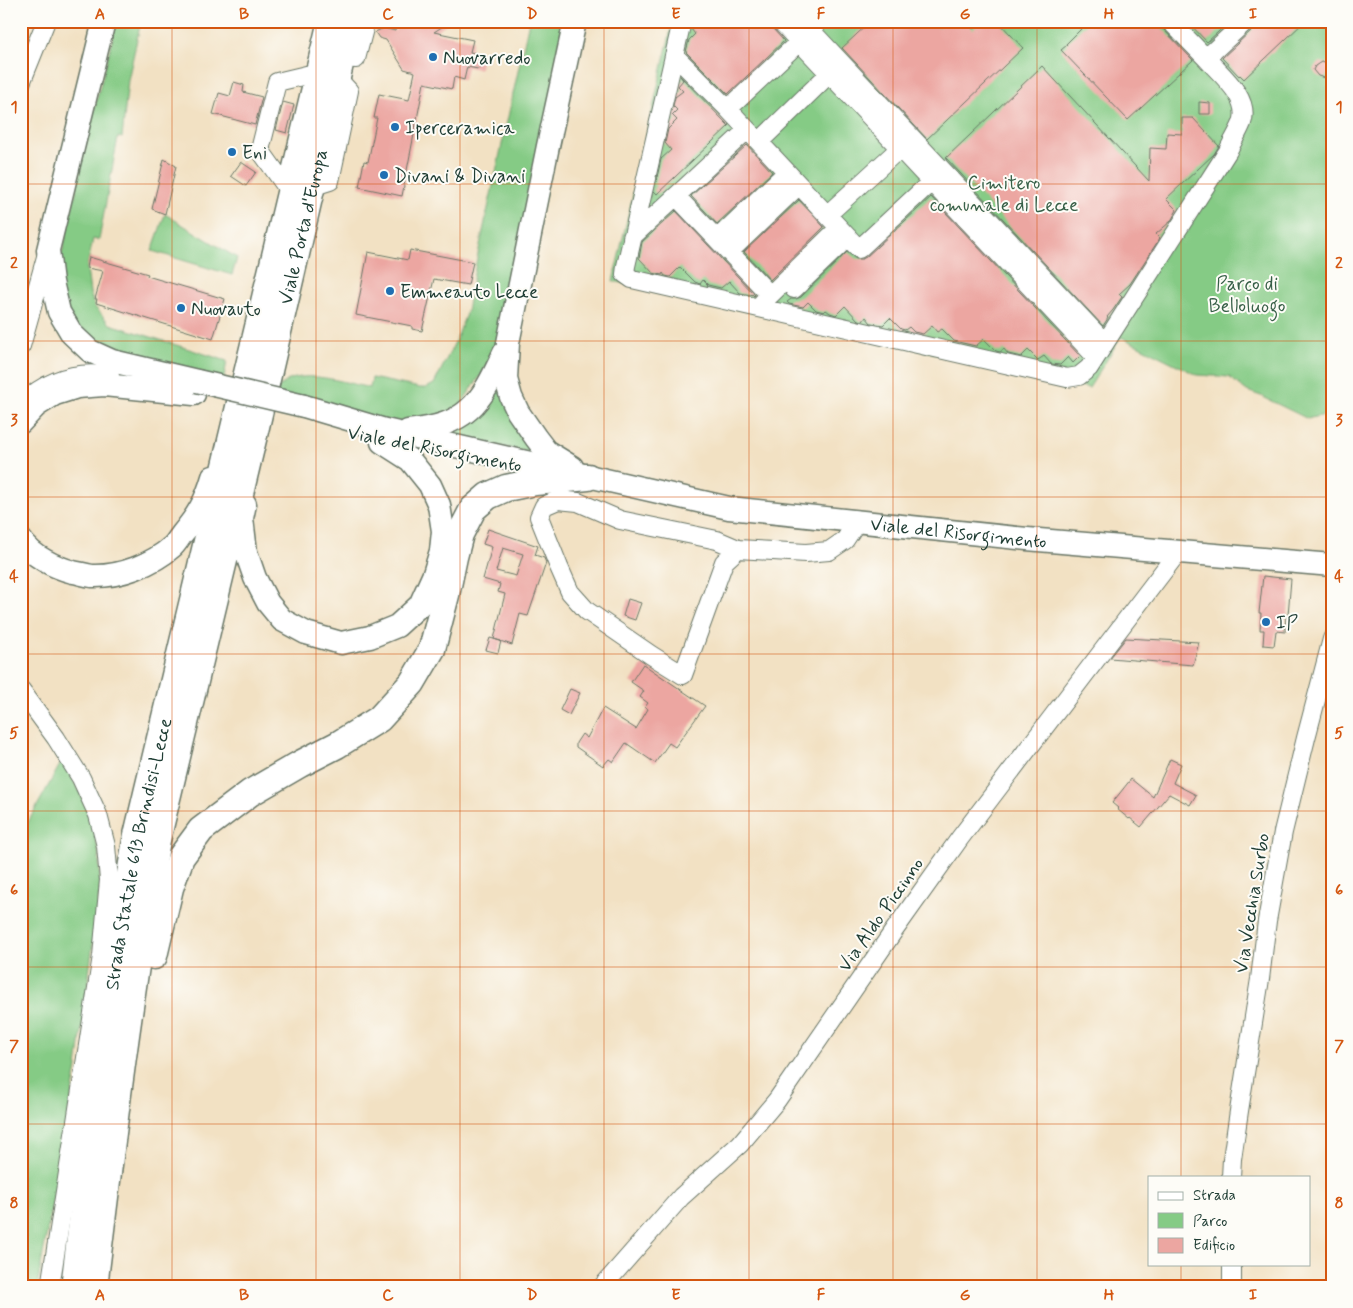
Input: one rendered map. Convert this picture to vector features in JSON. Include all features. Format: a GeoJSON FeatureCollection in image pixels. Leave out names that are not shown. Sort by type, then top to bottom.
{"type":"FeatureCollection","features":[{"type":"Feature","properties":{"kind":"highway","name":"Viale Porta d'Europa"},"geometry":{"type":"LineString","coordinates":[[331,21],[332,69]]}},
{"type":"Feature","properties":{"kind":"highway","name":"Viale Porta d'Europa"},"geometry":{"type":"LineString","coordinates":[[244,430],[301,189],[332,69],[350,21]]}},
{"type":"Feature","properties":{"kind":"highway","name":"Strada Statale 613 Brindisi-Lecce"},"geometry":{"type":"LineString","coordinates":[[94,1287],[109,1162],[139,947],[157,840],[244,430]]}},
{"type":"Feature","properties":{"kind":"highway","name":"Strada Statale 613 Brindisi-Lecce"},"geometry":{"type":"LineString","coordinates":[[74,1287],[115,959],[137,835],[244,430]]}},
{"type":"Feature","properties":{"kind":"highway"},"geometry":{"type":"LineString","coordinates":[[109,1162],[121,1134],[151,967],[170,888],[181,857],[201,830],[250,793],[337,745],[379,719],[412,682],[432,649],[460,534],[473,509],[488,496],[506,488],[535,482],[588,477]]}},
{"type":"Feature","properties":{"kind":"main road"},"geometry":{"type":"LineString","coordinates":[[104,21],[48,250],[52,282],[59,312],[72,334],[90,351],[195,388]]}},
{"type":"Feature","properties":{"kind":"main road"},"geometry":{"type":"LineString","coordinates":[[575,21],[508,343],[506,379],[510,397],[518,412],[546,451],[588,477]]}},
{"type":"Feature","properties":{"kind":"main road"},"geometry":{"type":"LineString","coordinates":[[383,436],[426,429],[459,418],[474,405],[492,379],[508,343]]}},
{"type":"Feature","properties":{"kind":"main road"},"geometry":{"type":"LineString","coordinates":[[21,422],[36,406],[55,394],[77,387],[104,385],[195,388]]}},
{"type":"Feature","properties":{"kind":"main road","name":"Viale del Risorgimento"},"geometry":{"type":"LineString","coordinates":[[195,388],[303,412],[383,436],[588,477],[729,508],[1027,539],[1332,565]]}},
{"type":"Feature","properties":{"kind":"main road"},"geometry":{"type":"LineString","coordinates":[[244,430],[242,518],[246,552],[255,578],[268,603],[282,620],[306,634],[341,643],[370,637],[398,626],[420,604],[434,574],[441,551],[443,531],[439,504],[430,485],[410,460],[383,436]]}},
{"type":"Feature","properties":{"kind":"main road"},"geometry":{"type":"LineString","coordinates":[[21,540],[44,561],[66,570],[90,576],[111,575],[133,570],[153,560],[173,546],[192,522],[207,497],[223,446],[244,430]]}},
{"type":"Feature","properties":{"kind":"street"},"geometry":{"type":"LineString","coordinates":[[21,83],[46,21]]}},
{"type":"Feature","properties":{"kind":"street"},"geometry":{"type":"LineString","coordinates":[[332,69],[349,91],[330,181],[301,189],[260,150],[277,82],[332,69],[356,59],[366,21]]}},
{"type":"Feature","properties":{"kind":"street"},"geometry":{"type":"LineString","coordinates":[[682,21],[625,274],[632,279],[766,304],[1067,378],[1079,376],[1089,368],[1228,151],[1243,121],[1242,104],[1237,92],[1170,21]]}},
{"type":"Feature","properties":{"kind":"street"},"geometry":{"type":"LineString","coordinates":[[780,21],[931,182],[1100,350]]}},
{"type":"Feature","properties":{"kind":"street"},"geometry":{"type":"LineString","coordinates":[[802,21],[1100,350]]}},
{"type":"Feature","properties":{"kind":"street"},"geometry":{"type":"LineString","coordinates":[[1206,58],[1246,21]]}},
{"type":"Feature","properties":{"kind":"street"},"geometry":{"type":"LineString","coordinates":[[728,109],[799,42]]}},
{"type":"Feature","properties":{"kind":"street"},"geometry":{"type":"LineString","coordinates":[[674,55],[749,131],[859,250],[931,182]]}},
{"type":"Feature","properties":{"kind":"street"},"geometry":{"type":"LineString","coordinates":[[634,229],[749,131],[829,74]]}},
{"type":"Feature","properties":{"kind":"street"},"geometry":{"type":"LineString","coordinates":[[634,229],[676,196],[749,131]]}},
{"type":"Feature","properties":{"kind":"street"},"geometry":{"type":"LineString","coordinates":[[827,215],[900,148]]}},
{"type":"Feature","properties":{"kind":"street"},"geometry":{"type":"LineString","coordinates":[[723,246],[793,179]]}},
{"type":"Feature","properties":{"kind":"street"},"geometry":{"type":"LineString","coordinates":[[676,196],[723,246],[766,304]]}},
{"type":"Feature","properties":{"kind":"street"},"geometry":{"type":"LineString","coordinates":[[766,304],[843,233]]}},
{"type":"Feature","properties":{"kind":"street"},"geometry":{"type":"LineString","coordinates":[[21,346],[48,250]]}},
{"type":"Feature","properties":{"kind":"street"},"geometry":{"type":"LineString","coordinates":[[21,404],[28,397],[52,382],[78,375],[107,375],[195,388]]}},
{"type":"Feature","properties":{"kind":"street"},"geometry":{"type":"LineString","coordinates":[[738,549],[724,562],[683,675],[587,611],[570,592],[558,567],[539,517],[544,506],[558,500],[578,502],[620,520],[717,540],[738,549],[806,553],[829,551],[844,540],[857,522]]}},
{"type":"Feature","properties":{"kind":"street","name":"Via Aldo Piccinno"},"geometry":{"type":"LineString","coordinates":[[602,1287],[681,1197],[740,1144],[777,1100],[892,932],[960,838],[1178,552]]}},
{"type":"Feature","properties":{"kind":"street","name":"Via Vecchia Surbo"},"geometry":{"type":"LineString","coordinates":[[1231,1176],[1267,921],[1282,842],[1306,738],[1332,639]]}},
{"type":"Feature","properties":{"kind":"street"},"geometry":{"type":"LineString","coordinates":[[21,690],[56,738],[81,778],[98,815],[106,846],[109,880],[102,956],[50,1287]]}},
{"type":"Feature","properties":{"kind":"street"},"geometry":{"type":"LineString","coordinates":[[1232,1266],[1232,1287]]}},
{"type":"Feature","properties":{"kind":"green space"},"geometry":{"type":"Polygon","coordinates":[[[117,21],[141,21],[128,80],[122,138],[118,137],[99,240],[93,239],[87,268],[90,293],[95,307],[110,324],[227,361],[223,383],[115,358],[74,324],[61,297],[59,267],[96,102],[117,21]]]}},
{"type":"Feature","properties":{"kind":"green space"},"geometry":{"type":"Polygon","coordinates":[[[529,21],[568,21],[494,356],[457,410],[401,424],[274,395],[281,385],[300,377],[337,380],[370,388],[372,378],[420,388],[426,388],[434,384],[457,338],[467,311],[529,21]]]}},
{"type":"Feature","properties":{"kind":"green space","name":"Cimitero comunale di Lecce"},"geometry":{"type":"Polygon","coordinates":[[[673,21],[1332,21],[1332,416],[1308,419],[1247,391],[1229,377],[1197,375],[1121,337],[1089,388],[613,281],[673,21]]]}},
{"type":"Feature","properties":{"kind":"green space"},"geometry":{"type":"Polygon","coordinates":[[[165,214],[237,258],[232,275],[152,251],[165,214]]]}},
{"type":"Feature","properties":{"kind":"green space"},"geometry":{"type":"Polygon","coordinates":[[[499,379],[537,454],[443,434],[499,379]]]}},
{"type":"Feature","properties":{"kind":"green space"},"geometry":{"type":"Polygon","coordinates":[[[62,761],[80,792],[93,825],[99,855],[100,888],[77,1067],[37,1287],[21,1287],[21,835],[62,761]]]}},
{"type":"Feature","properties":{"kind":"building"},"geometry":{"type":"Polygon","coordinates":[[[398,21],[451,21],[434,32],[473,40],[470,52],[482,55],[480,68],[467,67],[464,80],[454,77],[452,89],[424,83],[402,196],[359,187],[364,161],[368,162],[377,118],[374,118],[379,94],[409,100],[415,72],[404,69],[386,40],[379,38],[375,32],[384,28],[395,31],[398,21]]]}},
{"type":"Feature","properties":{"kind":"building"},"geometry":{"type":"Polygon","coordinates":[[[692,21],[770,21],[772,28],[784,41],[728,94],[686,52],[689,40],[695,34],[691,29],[692,21]]]}},
{"type":"Feature","properties":{"kind":"building"},"geometry":{"type":"Polygon","coordinates":[[[871,21],[932,21],[938,28],[945,21],[965,21],[973,29],[981,21],[998,21],[1023,48],[927,139],[842,48],[871,21]]]}},
{"type":"Feature","properties":{"kind":"building"},"geometry":{"type":"Polygon","coordinates":[[[1089,21],[1158,21],[1162,28],[1193,60],[1128,120],[1061,50],[1089,21]]]}},
{"type":"Feature","properties":{"kind":"building"},"geometry":{"type":"Polygon","coordinates":[[[1187,21],[1230,21],[1207,42],[1187,21]]]}},
{"type":"Feature","properties":{"kind":"building"},"geometry":{"type":"Polygon","coordinates":[[[1256,21],[1305,21],[1244,79],[1222,58],[1253,29],[1256,21]]]}},
{"type":"Feature","properties":{"kind":"building"},"geometry":{"type":"Polygon","coordinates":[[[1321,62],[1328,64],[1329,67],[1329,72],[1325,78],[1318,76],[1313,70],[1321,62]]]}},
{"type":"Feature","properties":{"kind":"building"},"geometry":{"type":"Polygon","coordinates":[[[1042,66],[1149,181],[1150,148],[1166,149],[1167,133],[1182,134],[1182,118],[1193,118],[1219,146],[1214,154],[1166,199],[1177,210],[1171,221],[1156,234],[1160,238],[1130,284],[1119,294],[1122,297],[1107,317],[1103,326],[946,158],[1042,66]]]}},
{"type":"Feature","properties":{"kind":"building"},"geometry":{"type":"Polygon","coordinates":[[[680,76],[729,126],[657,194],[654,191],[661,159],[671,150],[665,143],[668,129],[677,120],[672,115],[677,110],[673,106],[675,97],[683,91],[678,86],[683,80],[680,76]]]}},
{"type":"Feature","properties":{"kind":"building"},"geometry":{"type":"Polygon","coordinates":[[[234,82],[244,85],[243,92],[262,97],[255,125],[213,114],[219,93],[230,96],[234,82]]]}},
{"type":"Feature","properties":{"kind":"building"},"geometry":{"type":"Polygon","coordinates":[[[283,102],[294,105],[287,133],[276,130],[283,102]]]}},
{"type":"Feature","properties":{"kind":"building"},"geometry":{"type":"Polygon","coordinates":[[[1199,102],[1210,103],[1210,114],[1199,114],[1199,102]]]}},
{"type":"Feature","properties":{"kind":"building"},"geometry":{"type":"Polygon","coordinates":[[[747,145],[772,172],[717,224],[691,196],[747,145]]]}},
{"type":"Feature","properties":{"kind":"building"},"geometry":{"type":"Polygon","coordinates":[[[164,159],[176,166],[165,214],[152,209],[164,159]]]}},
{"type":"Feature","properties":{"kind":"building"},"geometry":{"type":"Polygon","coordinates":[[[241,162],[256,172],[246,186],[231,176],[241,162]]]}},
{"type":"Feature","properties":{"kind":"building"},"geometry":{"type":"Polygon","coordinates":[[[931,197],[1080,356],[1073,363],[1068,357],[1060,365],[1051,364],[1044,356],[1038,360],[1028,350],[1021,357],[1008,354],[1004,349],[1000,352],[996,351],[984,339],[976,346],[954,341],[942,329],[937,332],[932,326],[923,334],[914,332],[909,327],[905,330],[901,329],[890,318],[883,325],[871,323],[866,317],[863,321],[858,320],[845,306],[836,315],[826,310],[824,312],[816,310],[808,302],[803,307],[787,302],[801,297],[847,252],[856,259],[866,257],[931,197]]]}},
{"type":"Feature","properties":{"kind":"building"},"geometry":{"type":"Polygon","coordinates":[[[799,200],[824,227],[770,280],[744,252],[799,200]]]}},
{"type":"Feature","properties":{"kind":"building"},"geometry":{"type":"Polygon","coordinates":[[[676,211],[754,296],[752,294],[740,293],[729,281],[721,288],[708,285],[703,280],[700,284],[695,282],[680,267],[670,277],[665,276],[663,273],[662,275],[653,273],[639,258],[642,242],[676,211]]]}},
{"type":"Feature","properties":{"kind":"building"},"geometry":{"type":"Polygon","coordinates":[[[410,250],[473,262],[468,285],[434,279],[422,331],[412,329],[412,326],[356,315],[368,252],[408,260],[410,250]]]}},
{"type":"Feature","properties":{"kind":"building"},"geometry":{"type":"Polygon","coordinates":[[[89,257],[225,299],[213,339],[96,303],[97,299],[95,299],[103,271],[87,268],[89,257]]]}},
{"type":"Feature","properties":{"kind":"building"},"geometry":{"type":"Polygon","coordinates":[[[488,529],[538,546],[535,555],[544,558],[546,563],[528,616],[520,614],[512,645],[494,639],[505,594],[498,592],[500,584],[483,579],[492,547],[483,544],[488,529]],[[503,548],[496,571],[516,576],[523,554],[503,548]]]}},
{"type":"Feature","properties":{"kind":"building"},"geometry":{"type":"Polygon","coordinates":[[[1263,576],[1291,579],[1285,632],[1276,631],[1274,646],[1263,645],[1264,630],[1260,630],[1261,613],[1259,613],[1263,576]]]}},
{"type":"Feature","properties":{"kind":"building"},"geometry":{"type":"Polygon","coordinates":[[[628,599],[641,603],[635,620],[623,616],[628,599]]]}},
{"type":"Feature","properties":{"kind":"building"},"geometry":{"type":"Polygon","coordinates":[[[490,638],[501,641],[498,653],[486,650],[490,638]]]}},
{"type":"Feature","properties":{"kind":"building"},"geometry":{"type":"Polygon","coordinates":[[[1126,638],[1199,642],[1193,665],[1110,658],[1126,638]]]}},
{"type":"Feature","properties":{"kind":"building"},"geometry":{"type":"Polygon","coordinates":[[[643,664],[705,706],[675,747],[669,743],[655,763],[626,743],[613,762],[609,759],[603,766],[576,747],[576,743],[582,734],[587,738],[603,708],[636,729],[648,709],[645,707],[648,703],[640,697],[644,691],[631,682],[643,664]]]}},
{"type":"Feature","properties":{"kind":"building"},"geometry":{"type":"Polygon","coordinates":[[[570,689],[580,693],[569,715],[560,710],[570,689]]]}},
{"type":"Feature","properties":{"kind":"building"},"geometry":{"type":"Polygon","coordinates":[[[1170,759],[1181,764],[1173,783],[1196,795],[1190,805],[1169,794],[1141,827],[1112,803],[1131,779],[1153,797],[1170,759]]]}},
{"type":"Feature","properties":{"kind":"place","name":"Nuovarredo"},"geometry":{"type":"Point","coordinates":[433,57]}},
{"type":"Feature","properties":{"kind":"place","name":"Iperceramica"},"geometry":{"type":"Point","coordinates":[395,127]}},
{"type":"Feature","properties":{"kind":"place","name":"Eni"},"geometry":{"type":"Point","coordinates":[232,152]}},
{"type":"Feature","properties":{"kind":"place","name":"Divani & Divani"},"geometry":{"type":"Point","coordinates":[384,175]}},
{"type":"Feature","properties":{"kind":"place","name":"Emmeauto Lecce"},"geometry":{"type":"Point","coordinates":[390,291]}},
{"type":"Feature","properties":{"kind":"place","name":"Nuovauto"},"geometry":{"type":"Point","coordinates":[181,308]}},
{"type":"Feature","properties":{"kind":"place","name":"IP"},"geometry":{"type":"Point","coordinates":[1266,622]}},
{"type":"Feature","properties":{"kind":"park label","name":"Parco di Belloluogo"},"geometry":{"type":"Point","coordinates":[1247,294]}}]}
